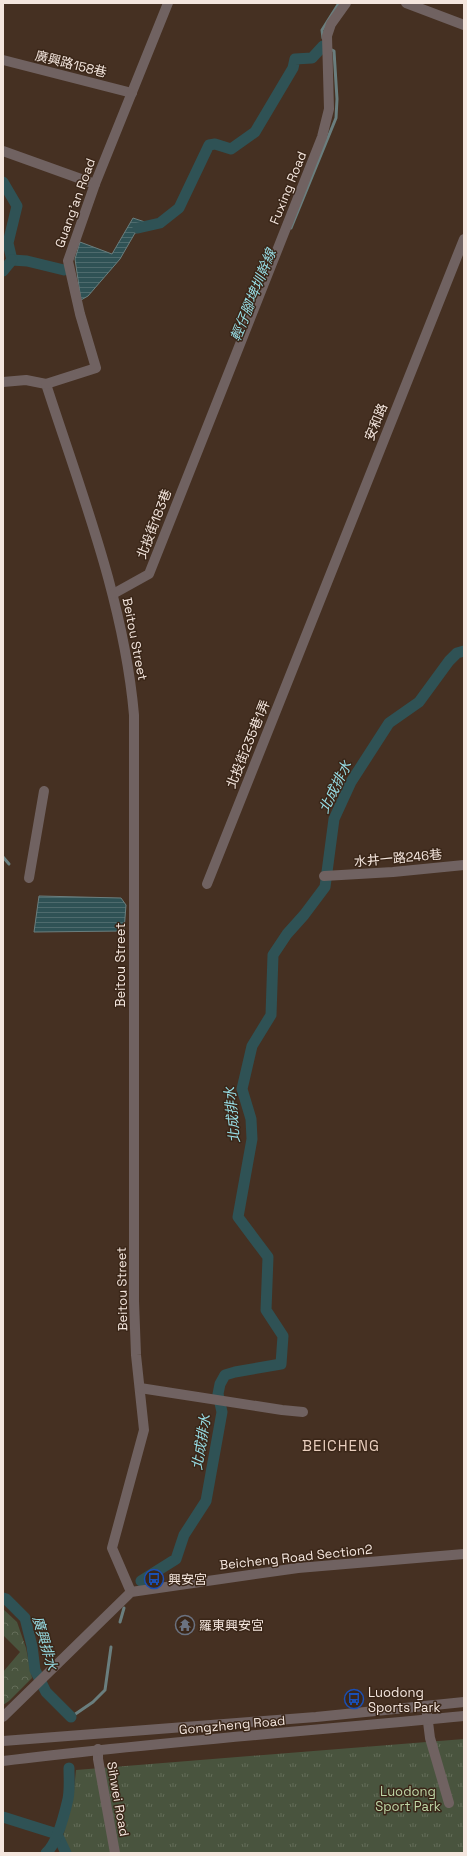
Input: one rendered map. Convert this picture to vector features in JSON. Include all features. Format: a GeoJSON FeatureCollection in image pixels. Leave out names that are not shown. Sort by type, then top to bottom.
{"type":"FeatureCollection","features":[{"type":"Feature","properties":{"kind":"street","name":"Guang'an Road"},"geometry":{"type":"LineString","coordinates":[[46,384],[96,368],[80,314],[68,261],[94,184],[168,3]]}},
{"type":"Feature","properties":{"kind":"street","name":"Fuxing Road"},"geometry":{"type":"LineString","coordinates":[[199,445],[322,136],[329,109],[327,36],[331,24],[346,3]]}},
{"type":"Feature","properties":{"kind":"street"},"geometry":{"type":"LineString","coordinates":[[406,3],[464,25]]}},
{"type":"Feature","properties":{"kind":"street","name":"廣興路158巷"},"geometry":{"type":"LineString","coordinates":[[3,60],[132,93]]}},
{"type":"Feature","properties":{"kind":"street"},"geometry":{"type":"LineString","coordinates":[[3,151],[94,184]]}},
{"type":"Feature","properties":{"kind":"street","name":"安和路"},"geometry":{"type":"LineString","coordinates":[[313,615],[464,239]]}},
{"type":"Feature","properties":{"kind":"street"},"geometry":{"type":"LineString","coordinates":[[3,382],[26,380],[46,384]]}},
{"type":"Feature","properties":{"kind":"street","name":"Beitou Street"},"geometry":{"type":"LineString","coordinates":[[46,384],[113,594],[131,683],[134,715],[134,1301],[136,1355],[144,1430],[112,1548],[131,1592]]}},
{"type":"Feature","properties":{"kind":"street","name":"北投街183巷"},"geometry":{"type":"LineString","coordinates":[[113,594],[149,574],[199,445]]}},
{"type":"Feature","properties":{"kind":"street","name":"北投街235巷1弄"},"geometry":{"type":"LineString","coordinates":[[207,884],[313,615]]}},
{"type":"Feature","properties":{"kind":"street"},"geometry":{"type":"LineString","coordinates":[[29,878],[44,791]]}},
{"type":"Feature","properties":{"kind":"street","name":"水井一路246巷"},"geometry":{"type":"LineString","coordinates":[[324,876],[464,865]]}},
{"type":"Feature","properties":{"kind":"street"},"geometry":{"type":"LineString","coordinates":[[140,1388],[303,1412]]}},
{"type":"Feature","properties":{"kind":"street","name":"Beicheng Road Section2"},"geometry":{"type":"LineString","coordinates":[[131,1592],[298,1568],[464,1554]]}},
{"type":"Feature","properties":{"kind":"street"},"geometry":{"type":"LineString","coordinates":[[3,1717],[131,1592]]}},
{"type":"Feature","properties":{"kind":"street","name":"Gongzheng Road"},"geometry":{"type":"LineString","coordinates":[[3,1741],[316,1718],[464,1702]]}},
{"type":"Feature","properties":{"kind":"street"},"geometry":{"type":"LineString","coordinates":[[426,1706],[430,1738],[449,1804]]}},
{"type":"Feature","properties":{"kind":"street","name":"Gongzheng Road"},"geometry":{"type":"LineString","coordinates":[[3,1761],[98,1749],[464,1716]]}},
{"type":"Feature","properties":{"kind":"street","name":"Sihwei Road"},"geometry":{"type":"LineString","coordinates":[[97,1733],[98,1759],[115,1853]]}},
{"type":"Feature","properties":{"kind":"green space"},"geometry":{"type":"Polygon","coordinates":[[[3,1609],[17,1622],[26,1648],[32,1678],[3,1705],[3,1672],[20,1652],[3,1635],[3,1609]]]}},
{"type":"Feature","properties":{"kind":"green space","name":"Luodong Sport Park"},"geometry":{"type":"Polygon","coordinates":[[[464,1739],[464,1853],[66,1853],[62,1844],[70,1800],[74,1790],[76,1770],[464,1739]]]}},
{"type":"Feature","properties":{"kind":"water"},"geometry":{"type":"Polygon","coordinates":[[[133,218],[160,227],[135,233],[120,259],[88,296],[81,300],[75,259],[80,242],[112,254],[133,218]]]}},
{"type":"Feature","properties":{"kind":"water"},"geometry":{"type":"Polygon","coordinates":[[[39,896],[121,898],[126,905],[124,931],[34,932],[39,896]]]}},
{"type":"Feature","properties":{"kind":"waterway"},"geometry":{"type":"LineString","coordinates":[[323,38],[322,30],[339,3]]}},
{"type":"Feature","properties":{"kind":"waterway"},"geometry":{"type":"LineString","coordinates":[[138,228],[160,223],[179,208],[209,145],[215,144],[231,149],[255,132],[293,68],[295,59],[312,58],[323,46]]}},
{"type":"Feature","properties":{"kind":"waterway","name":"輕仔腳埤圳幹線"},"geometry":{"type":"LineString","coordinates":[[291,228],[336,118],[337,99],[334,51],[330,49]]}},
{"type":"Feature","properties":{"kind":"waterway"},"geometry":{"type":"LineString","coordinates":[[3,182],[17,206],[8,243],[12,260]]}},
{"type":"Feature","properties":{"kind":"waterway","name":"廣興排水"},"geometry":{"type":"LineString","coordinates":[[12,260],[27,261],[64,270]]}},
{"type":"Feature","properties":{"kind":"waterway","name":"廣興排水"},"geometry":{"type":"LineString","coordinates":[[3,271],[12,260]]}},
{"type":"Feature","properties":{"kind":"waterway","name":"北成排水"},"geometry":{"type":"LineString","coordinates":[[141,1581],[176,1559],[184,1535],[206,1501],[222,1412],[218,1394],[220,1384],[225,1375],[281,1364],[283,1336],[266,1310],[268,1257],[238,1217],[252,1139],[251,1119],[242,1089],[252,1046],[271,1015],[273,955],[287,934],[304,915],[325,887],[334,819],[351,782],[389,723],[419,702],[449,661],[457,653],[464,651]]}},
{"type":"Feature","properties":{"kind":"waterway"},"geometry":{"type":"LineString","coordinates":[[3,857],[9,864]]}},
{"type":"Feature","properties":{"kind":"waterway","name":"廣興排水"},"geometry":{"type":"LineString","coordinates":[[3,1598],[6,1599],[25,1618],[32,1646],[35,1670],[46,1692],[71,1717]]}},
{"type":"Feature","properties":{"kind":"waterway","name":"北成排水"},"geometry":{"type":"LineString","coordinates":[[120,1622],[124,1608]]}},
{"type":"Feature","properties":{"kind":"waterway","name":"北成排水"},"geometry":{"type":"LineString","coordinates":[[71,1717],[93,1702],[105,1690],[111,1647]]}},
{"type":"Feature","properties":{"kind":"waterway"},"geometry":{"type":"LineString","coordinates":[[46,1853],[54,1843],[65,1812],[69,1791],[69,1768]]}},
{"type":"Feature","properties":{"kind":"waterway"},"geometry":{"type":"LineString","coordinates":[[3,1817],[57,1834],[66,1853]]}},
{"type":"Feature","properties":{"kind":"place","name":"興安宮"},"geometry":{"type":"Point","coordinates":[154,1579]}},
{"type":"Feature","properties":{"kind":"place","name":"羅東興安宮"},"geometry":{"type":"Point","coordinates":[185,1625]}},
{"type":"Feature","properties":{"kind":"place","name":"Luodong Sports Park"},"geometry":{"type":"Point","coordinates":[354,1699]}},
{"type":"Feature","properties":{"kind":"district","name":"BEICHENG"},"geometry":{"type":"Point","coordinates":[341,1445]}}]}
